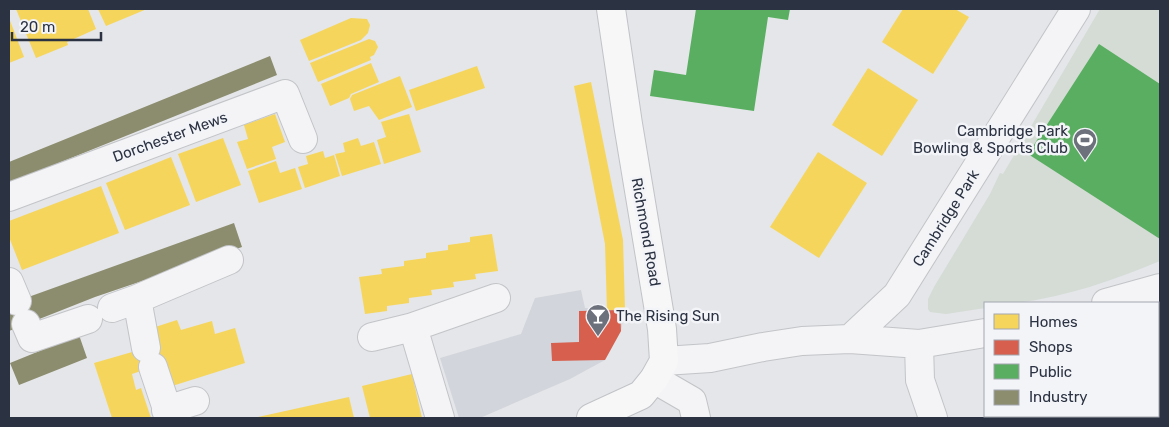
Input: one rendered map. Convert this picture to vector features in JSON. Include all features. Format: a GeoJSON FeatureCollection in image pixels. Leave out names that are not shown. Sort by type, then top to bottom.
{"type":"FeatureCollection","features":[{"type":"Feature","properties":{"kind":"main road","name":"Richmond Road"},"geometry":{"type":"LineString","coordinates":[[611,9],[662,329],[659,370]]}},
{"type":"Feature","properties":{"kind":"main road"},"geometry":{"type":"LineString","coordinates":[[591,418],[641,395],[659,370]]}},
{"type":"Feature","properties":{"kind":"street","name":"Cambridge Park"},"geometry":{"type":"LineString","coordinates":[[850,339],[898,295],[1076,9]]}},
{"type":"Feature","properties":{"kind":"street","name":"Dorchester Mews"},"geometry":{"type":"LineString","coordinates":[[9,197],[285,94],[303,139]]}},
{"type":"Feature","properties":{"kind":"street"},"geometry":{"type":"LineString","coordinates":[[17,302],[32,338],[112,308],[229,260]]}},
{"type":"Feature","properties":{"kind":"street"},"geometry":{"type":"LineString","coordinates":[[1110,302],[1160,288]]}},
{"type":"Feature","properties":{"kind":"street"},"geometry":{"type":"LineString","coordinates":[[372,337],[414,327],[496,298]]}},
{"type":"Feature","properties":{"kind":"street"},"geometry":{"type":"LineString","coordinates":[[112,308],[149,358],[168,414],[195,401]]}},
{"type":"Feature","properties":{"kind":"street"},"geometry":{"type":"LineString","coordinates":[[414,327],[440,418]]}},
{"type":"Feature","properties":{"kind":"street"},"geometry":{"type":"LineString","coordinates":[[659,370],[763,347],[802,341],[850,339],[918,344],[984,334]]}},
{"type":"Feature","properties":{"kind":"street"},"geometry":{"type":"LineString","coordinates":[[918,344],[920,380],[933,418]]}},
{"type":"Feature","properties":{"kind":"street"},"geometry":{"type":"LineString","coordinates":[[659,370],[692,401],[696,418]]}},
{"type":"Feature","properties":{"kind":"shaded area","name":"Cambridge Park Bowling & Sports Club"},"geometry":{"type":"Polygon","coordinates":[[[1100,9],[1160,9],[1160,261],[1125,275],[1053,297],[1022,302],[984,302],[984,308],[946,314],[930,312],[928,309],[928,299],[934,287],[990,194],[1000,173],[1003,174],[1100,9]]]}},
{"type":"Feature","properties":{"kind":"shaded area"},"geometry":{"type":"Polygon","coordinates":[[[581,290],[585,308],[625,310],[621,331],[605,360],[570,379],[480,418],[459,418],[440,358],[521,334],[535,298],[581,290]]]}},
{"type":"Feature","properties":{"kind":"building: Homes"},"geometry":{"type":"Polygon","coordinates":[[[16,9],[88,9],[96,29],[67,42],[68,45],[36,58],[16,9]]]}},
{"type":"Feature","properties":{"kind":"building: Homes"},"geometry":{"type":"Polygon","coordinates":[[[98,9],[147,9],[106,26],[98,9]]]}},
{"type":"Feature","properties":{"kind":"building: Homes"},"geometry":{"type":"Polygon","coordinates":[[[903,9],[955,9],[969,17],[933,74],[882,42],[903,9]]]}},
{"type":"Feature","properties":{"kind":"building: Homes"},"geometry":{"type":"Polygon","coordinates":[[[9,18],[24,57],[9,63],[9,18]]]}},
{"type":"Feature","properties":{"kind":"building: Homes"},"geometry":{"type":"Polygon","coordinates":[[[351,18],[367,19],[370,25],[368,33],[361,40],[309,61],[300,40],[351,18]]]}},
{"type":"Feature","properties":{"kind":"building: Homes"},"geometry":{"type":"Polygon","coordinates":[[[369,39],[375,41],[378,47],[374,55],[370,57],[371,60],[318,82],[310,63],[369,39]]]}},
{"type":"Feature","properties":{"kind":"building: Homes"},"geometry":{"type":"Polygon","coordinates":[[[371,63],[379,82],[351,94],[349,98],[330,106],[321,84],[371,63]]]}},
{"type":"Feature","properties":{"kind":"building: Homes"},"geometry":{"type":"Polygon","coordinates":[[[477,66],[485,88],[416,111],[409,90],[477,66]]]}},
{"type":"Feature","properties":{"kind":"building: Homes"},"geometry":{"type":"Polygon","coordinates":[[[868,68],[918,100],[882,156],[832,125],[868,68]]]}},
{"type":"Feature","properties":{"kind":"building: Homes"},"geometry":{"type":"Polygon","coordinates":[[[400,76],[412,107],[379,120],[369,106],[354,111],[350,99],[352,95],[400,76]]]}},
{"type":"Feature","properties":{"kind":"building: Homes"},"geometry":{"type":"Polygon","coordinates":[[[591,82],[623,240],[625,310],[607,310],[605,244],[574,86],[591,82]]]}},
{"type":"Feature","properties":{"kind":"building: Homes"},"geometry":{"type":"Polygon","coordinates":[[[275,114],[285,142],[272,147],[276,159],[247,169],[237,142],[248,139],[244,125],[275,114]]]}},
{"type":"Feature","properties":{"kind":"building: Homes"},"geometry":{"type":"Polygon","coordinates":[[[409,114],[421,152],[384,164],[377,140],[386,137],[381,122],[409,114]]]}},
{"type":"Feature","properties":{"kind":"building: Homes"},"geometry":{"type":"Polygon","coordinates":[[[223,138],[241,185],[196,202],[178,154],[223,138]]]}},
{"type":"Feature","properties":{"kind":"building: Homes"},"geometry":{"type":"Polygon","coordinates":[[[358,138],[361,146],[374,142],[381,164],[342,176],[335,154],[345,152],[343,143],[358,138]]]}},
{"type":"Feature","properties":{"kind":"building: Homes"},"geometry":{"type":"Polygon","coordinates":[[[323,151],[325,158],[334,155],[340,176],[305,188],[298,167],[308,164],[306,156],[323,151]]]}},
{"type":"Feature","properties":{"kind":"building: Homes"},"geometry":{"type":"Polygon","coordinates":[[[818,152],[867,183],[819,258],[770,227],[818,152]]]}},
{"type":"Feature","properties":{"kind":"building: Homes"},"geometry":{"type":"Polygon","coordinates":[[[171,157],[190,205],[125,230],[106,183],[171,157]]]}},
{"type":"Feature","properties":{"kind":"building: Homes"},"geometry":{"type":"Polygon","coordinates":[[[276,161],[280,173],[295,168],[302,189],[259,203],[248,171],[276,161]]]}},
{"type":"Feature","properties":{"kind":"building: Homes"},"geometry":{"type":"Polygon","coordinates":[[[101,186],[119,233],[22,270],[9,237],[9,221],[101,186]]]}},
{"type":"Feature","properties":{"kind":"building: Homes"},"geometry":{"type":"Polygon","coordinates":[[[492,234],[498,271],[475,274],[476,279],[453,282],[454,287],[431,290],[432,295],[409,298],[409,303],[387,306],[387,311],[365,314],[359,277],[382,274],[381,269],[404,266],[404,261],[426,258],[426,253],[448,250],[448,245],[470,242],[470,237],[492,234]]]}},
{"type":"Feature","properties":{"kind":"building: Homes"},"geometry":{"type":"Polygon","coordinates":[[[177,320],[181,330],[212,321],[215,334],[235,328],[245,363],[169,387],[153,367],[132,374],[136,390],[141,388],[151,418],[112,418],[94,363],[146,348],[149,329],[177,320]]]}},
{"type":"Feature","properties":{"kind":"building: Homes"},"geometry":{"type":"Polygon","coordinates":[[[412,374],[422,418],[370,418],[362,386],[412,374]]]}},
{"type":"Feature","properties":{"kind":"building: Homes"},"geometry":{"type":"Polygon","coordinates":[[[349,397],[354,418],[258,418],[258,417],[349,397]]]}},
{"type":"Feature","properties":{"kind":"building: Shops","name":"The Rising Sun"},"geometry":{"type":"Polygon","coordinates":[[[620,310],[621,331],[605,360],[552,361],[551,343],[579,342],[579,311],[620,310]]]}},
{"type":"Feature","properties":{"kind":"building: Public"},"geometry":{"type":"Polygon","coordinates":[[[696,9],[790,9],[788,20],[768,17],[754,111],[650,96],[654,70],[686,75],[696,9]]]}},
{"type":"Feature","properties":{"kind":"building: Public"},"geometry":{"type":"Polygon","coordinates":[[[1099,44],[1160,84],[1160,239],[1028,154],[1099,44]]]}},
{"type":"Feature","properties":{"kind":"building: Industry"},"geometry":{"type":"Polygon","coordinates":[[[270,56],[277,75],[9,183],[9,162],[270,56]]]}},
{"type":"Feature","properties":{"kind":"building: Industry"},"geometry":{"type":"Polygon","coordinates":[[[234,223],[242,247],[95,297],[9,331],[9,304],[234,223]]]}},
{"type":"Feature","properties":{"kind":"building: Industry"},"geometry":{"type":"Polygon","coordinates":[[[79,335],[87,358],[19,385],[10,363],[79,335]]]}},
{"type":"Feature","properties":{"kind":"place","name":"Cambridge Park Bowling & Sports Club"},"geometry":{"type":"Point","coordinates":[1085,161]}},
{"type":"Feature","properties":{"kind":"place","name":"The Rising Sun"},"geometry":{"type":"Point","coordinates":[598,337]}}]}
